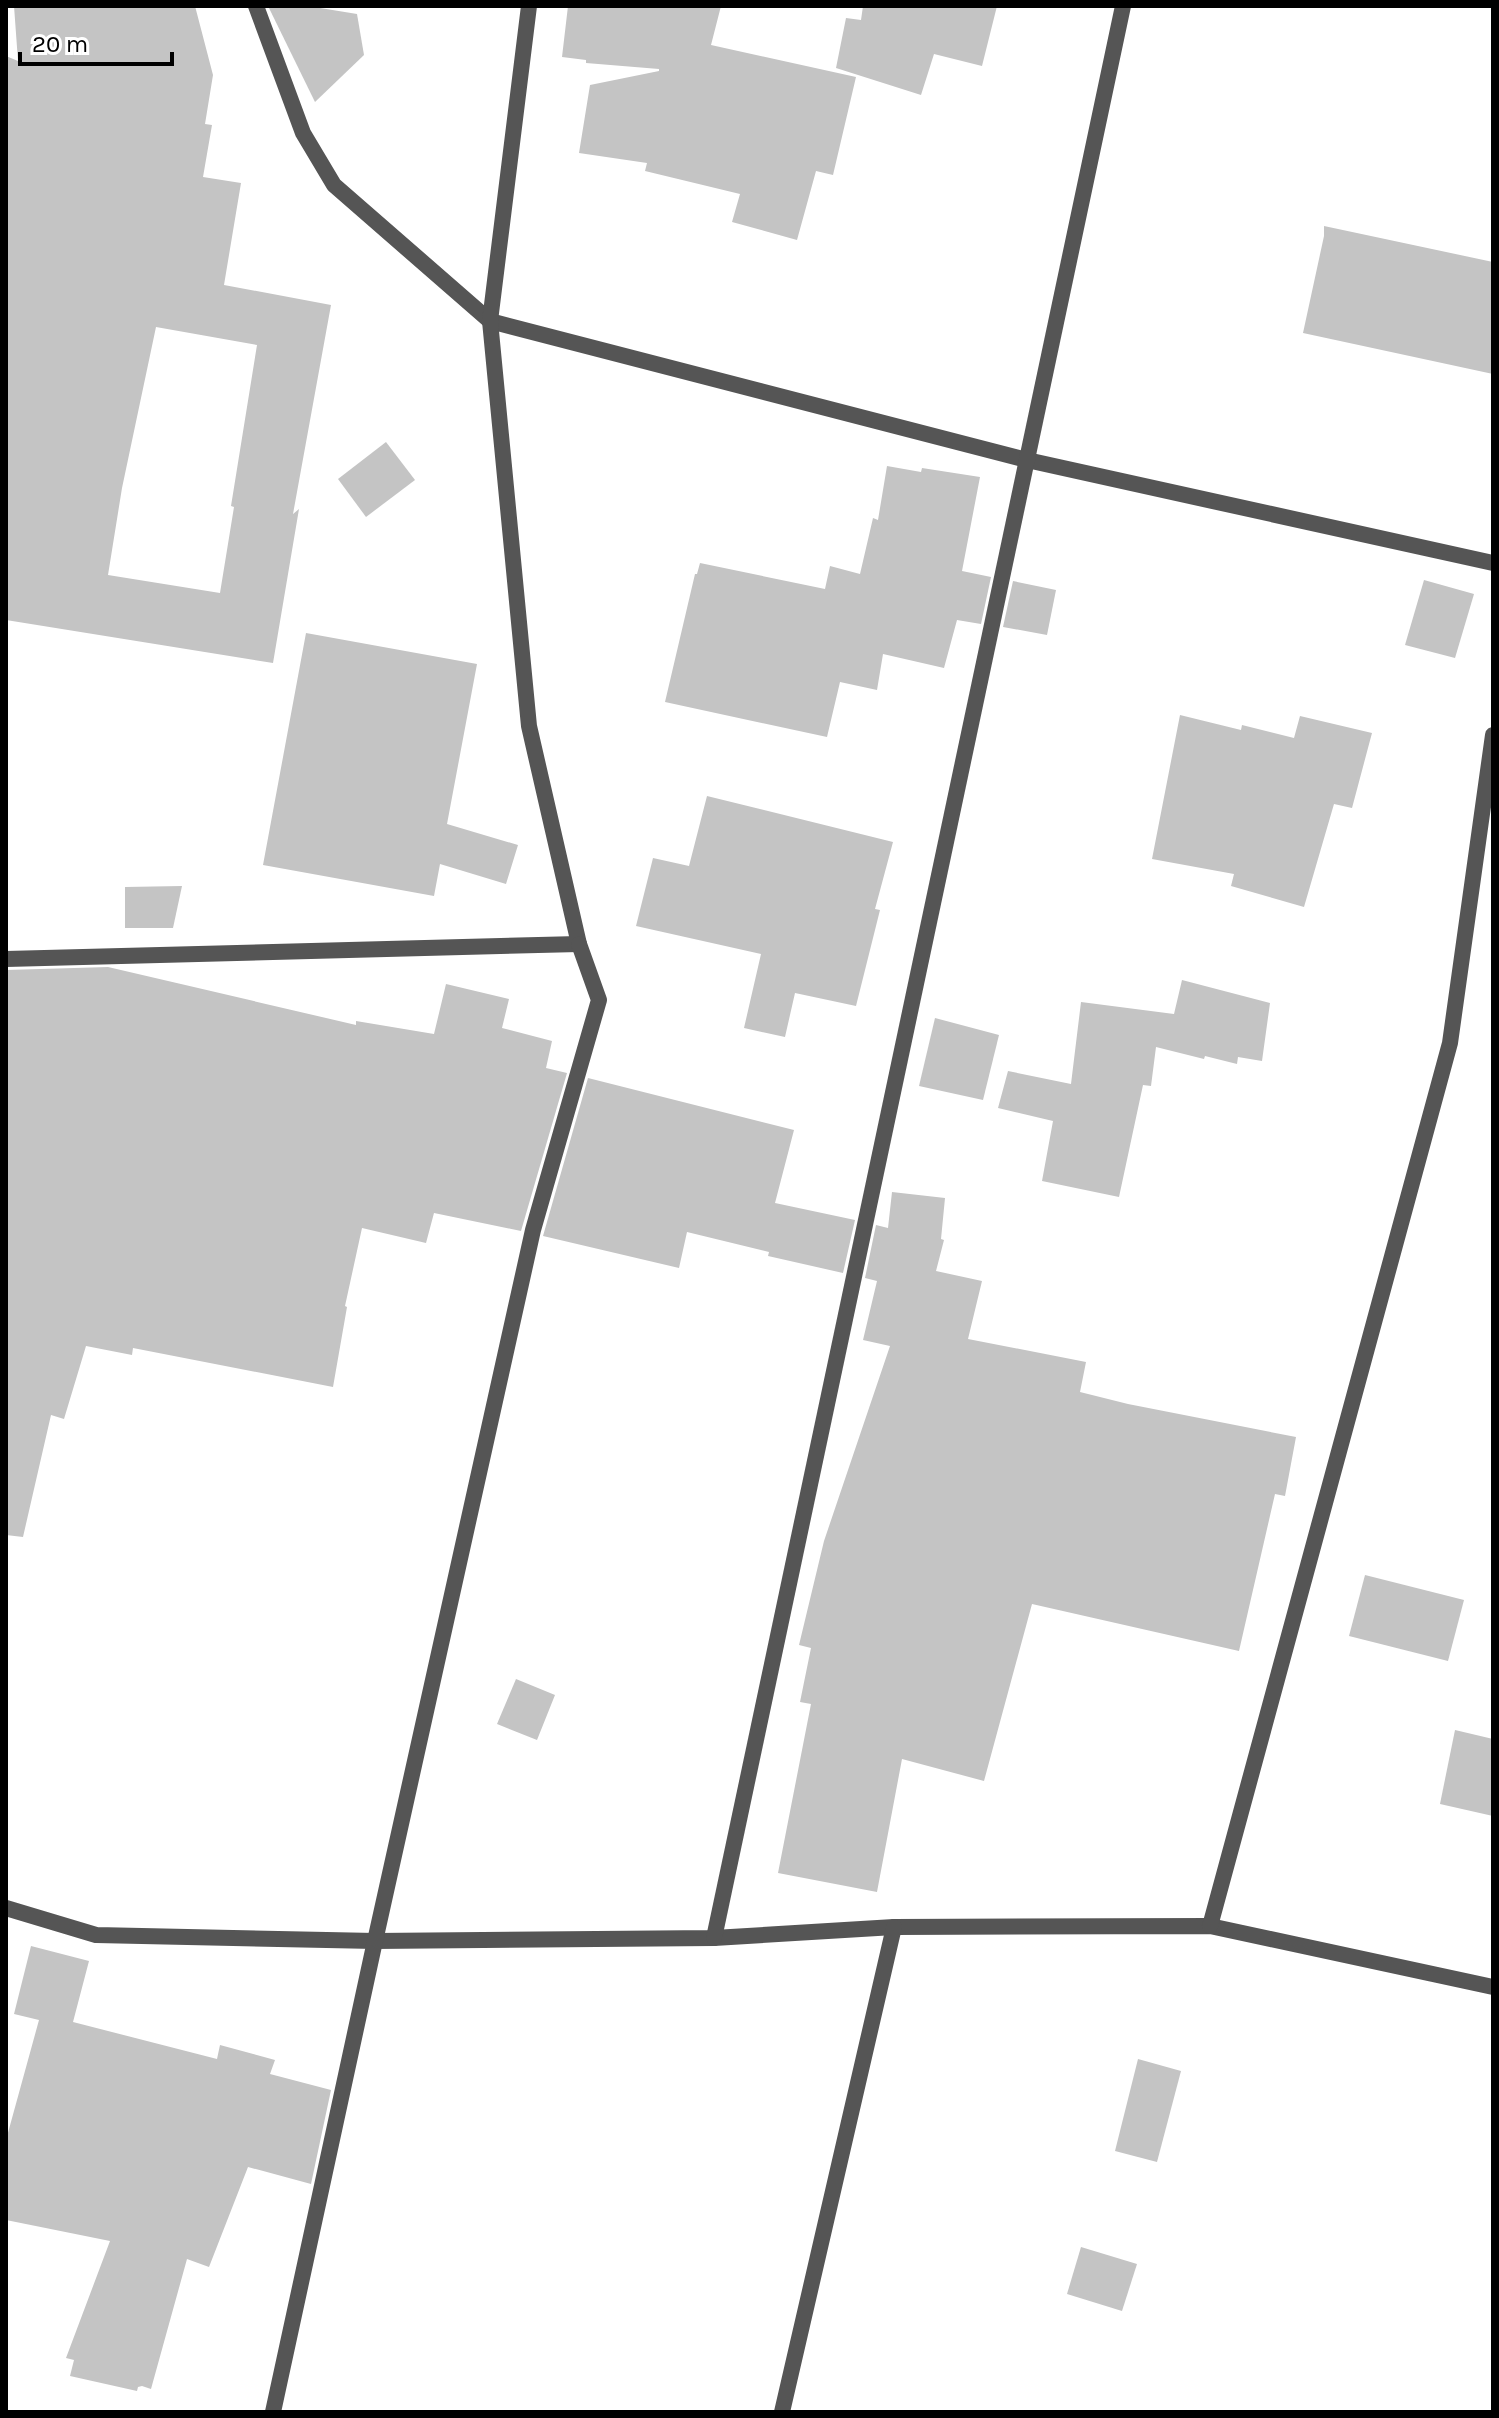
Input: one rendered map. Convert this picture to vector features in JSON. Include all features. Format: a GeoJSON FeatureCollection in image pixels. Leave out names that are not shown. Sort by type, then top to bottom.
{"type":"FeatureCollection","features":[{"type":"Feature","properties":{"kind":"street"},"geometry":{"type":"LineString","coordinates":[[256,6],[303,133],[334,185],[490,321],[1027,460],[1493,563]]}},
{"type":"Feature","properties":{"kind":"street"},"geometry":{"type":"LineString","coordinates":[[273,2412],[533,1230],[599,1000],[579,944],[529,726],[490,321],[529,6]]}},
{"type":"Feature","properties":{"kind":"street"},"geometry":{"type":"LineString","coordinates":[[714,1938],[1123,6]]}},
{"type":"Feature","properties":{"kind":"street"},"geometry":{"type":"LineString","coordinates":[[1210,1926],[1450,1043],[1493,735]]}},
{"type":"Feature","properties":{"kind":"street"},"geometry":{"type":"LineString","coordinates":[[6,959],[579,944]]}},
{"type":"Feature","properties":{"kind":"street"},"geometry":{"type":"LineString","coordinates":[[6,1908],[96,1935],[375,1941],[714,1938],[894,1927],[1210,1926],[1493,1987]]}},
{"type":"Feature","properties":{"kind":"street"},"geometry":{"type":"LineString","coordinates":[[782,2412],[894,1927]]}},
{"type":"Feature","properties":{"kind":"building"},"geometry":{"type":"Polygon","coordinates":[[[14,6],[195,6],[213,75],[205,124],[212,125],[203,177],[241,183],[224,285],[331,305],[293,514],[299,509],[273,663],[6,620],[6,56],[18,61],[14,6]],[[156,327],[122,488],[108,575],[220,593],[257,345],[156,327]]]}},
{"type":"Feature","properties":{"kind":"building"},"geometry":{"type":"Polygon","coordinates":[[[268,6],[308,6],[357,14],[364,55],[315,102],[268,6]]]}},
{"type":"Feature","properties":{"kind":"building"},"geometry":{"type":"Polygon","coordinates":[[[568,6],[721,6],[711,45],[856,77],[833,175],[816,171],[797,240],[732,222],[740,194],[645,171],[647,163],[579,153],[590,85],[659,69],[586,63],[586,60],[562,57],[568,6]]]}},
{"type":"Feature","properties":{"kind":"building"},"geometry":{"type":"Polygon","coordinates":[[[863,6],[997,6],[982,66],[934,54],[921,95],[836,68],[846,18],[861,20],[863,6]]]}},
{"type":"Feature","properties":{"kind":"building"},"geometry":{"type":"Polygon","coordinates":[[[1324,226],[1493,262],[1493,374],[1303,333],[1324,226]]]}},
{"type":"Feature","properties":{"kind":"building"},"geometry":{"type":"Polygon","coordinates":[[[386,442],[415,480],[366,517],[338,479],[386,442]]]}},
{"type":"Feature","properties":{"kind":"building"},"geometry":{"type":"Polygon","coordinates":[[[887,466],[980,477],[962,571],[991,577],[981,624],[957,620],[944,668],[883,654],[877,690],[840,682],[827,737],[665,702],[700,563],[825,589],[830,566],[860,574],[873,518],[878,520],[887,466]]]}},
{"type":"Feature","properties":{"kind":"building"},"geometry":{"type":"Polygon","coordinates":[[[1424,580],[1474,594],[1455,658],[1405,645],[1424,580]]]}},
{"type":"Feature","properties":{"kind":"building"},"geometry":{"type":"Polygon","coordinates":[[[1013,581],[1056,590],[1047,635],[1003,627],[1013,581]]]}},
{"type":"Feature","properties":{"kind":"building"},"geometry":{"type":"Polygon","coordinates":[[[306,633],[477,664],[447,824],[518,845],[506,884],[440,864],[434,896],[263,865],[306,633]]]}},
{"type":"Feature","properties":{"kind":"building"},"geometry":{"type":"Polygon","coordinates":[[[1180,715],[1241,730],[1242,725],[1294,738],[1300,716],[1372,733],[1352,808],[1334,804],[1304,907],[1231,886],[1234,874],[1152,859],[1180,715]]]}},
{"type":"Feature","properties":{"kind":"building"},"geometry":{"type":"Polygon","coordinates":[[[707,796],[893,842],[875,909],[880,910],[856,1006],[795,993],[785,1037],[744,1028],[761,954],[636,926],[653,858],[689,866],[707,796]]]}},
{"type":"Feature","properties":{"kind":"building"},"geometry":{"type":"Polygon","coordinates":[[[182,886],[173,928],[125,928],[125,887],[182,886]]]}},
{"type":"Feature","properties":{"kind":"building"},"geometry":{"type":"Polygon","coordinates":[[[108,967],[356,1025],[356,1021],[434,1034],[446,984],[509,999],[502,1028],[552,1041],[546,1068],[567,1073],[521,1231],[434,1213],[426,1243],[362,1228],[345,1306],[333,1387],[133,1348],[132,1355],[86,1346],[64,1419],[51,1415],[23,1537],[6,1535],[6,970],[108,967]]]}},
{"type":"Feature","properties":{"kind":"building"},"geometry":{"type":"Polygon","coordinates":[[[1182,980],[1270,1003],[1262,1061],[1238,1057],[1237,1064],[1156,1047],[1151,1086],[1143,1085],[1119,1197],[1042,1181],[1053,1121],[998,1108],[1008,1071],[1071,1084],[1081,1002],[1174,1014],[1182,980]]]}},
{"type":"Feature","properties":{"kind":"building"},"geometry":{"type":"Polygon","coordinates":[[[935,1018],[999,1035],[983,1100],[919,1086],[935,1018]]]}},
{"type":"Feature","properties":{"kind":"building"},"geometry":{"type":"Polygon","coordinates":[[[588,1078],[794,1130],[775,1203],[855,1220],[843,1273],[768,1256],[769,1252],[687,1232],[679,1268],[543,1236],[588,1078]]]}},
{"type":"Feature","properties":{"kind":"building"},"geometry":{"type":"Polygon","coordinates":[[[892,1192],[945,1198],[941,1239],[944,1240],[936,1271],[982,1281],[968,1339],[1086,1362],[1080,1392],[1296,1437],[1285,1496],[1275,1494],[1239,1651],[1032,1604],[984,1781],[902,1759],[877,1892],[778,1873],[811,1704],[800,1702],[811,1648],[799,1645],[824,1541],[890,1346],[863,1340],[877,1281],[865,1278],[876,1225],[888,1228],[892,1192]]]}},
{"type":"Feature","properties":{"kind":"building"},"geometry":{"type":"Polygon","coordinates":[[[1365,1575],[1464,1600],[1448,1661],[1349,1636],[1365,1575]]]}},
{"type":"Feature","properties":{"kind":"building"},"geometry":{"type":"Polygon","coordinates":[[[516,1679],[555,1695],[537,1740],[497,1724],[516,1679]]]}},
{"type":"Feature","properties":{"kind":"building"},"geometry":{"type":"Polygon","coordinates":[[[1455,1730],[1493,1739],[1493,1816],[1440,1804],[1455,1730]]]}},
{"type":"Feature","properties":{"kind":"building"},"geometry":{"type":"Polygon","coordinates":[[[31,1946],[89,1961],[73,2022],[217,2059],[220,2045],[275,2060],[270,2074],[331,2090],[311,2184],[248,2167],[209,2267],[187,2259],[151,2389],[142,2386],[137,2391],[70,2376],[74,2360],[66,2358],[110,2241],[6,2220],[6,2140],[39,2020],[14,2014],[31,1946]]]}},
{"type":"Feature","properties":{"kind":"building"},"geometry":{"type":"Polygon","coordinates":[[[1138,2059],[1181,2071],[1157,2162],[1115,2151],[1138,2059]]]}},
{"type":"Feature","properties":{"kind":"building"},"geometry":{"type":"Polygon","coordinates":[[[1081,2247],[1137,2264],[1122,2311],[1067,2294],[1081,2247]]]}}]}
